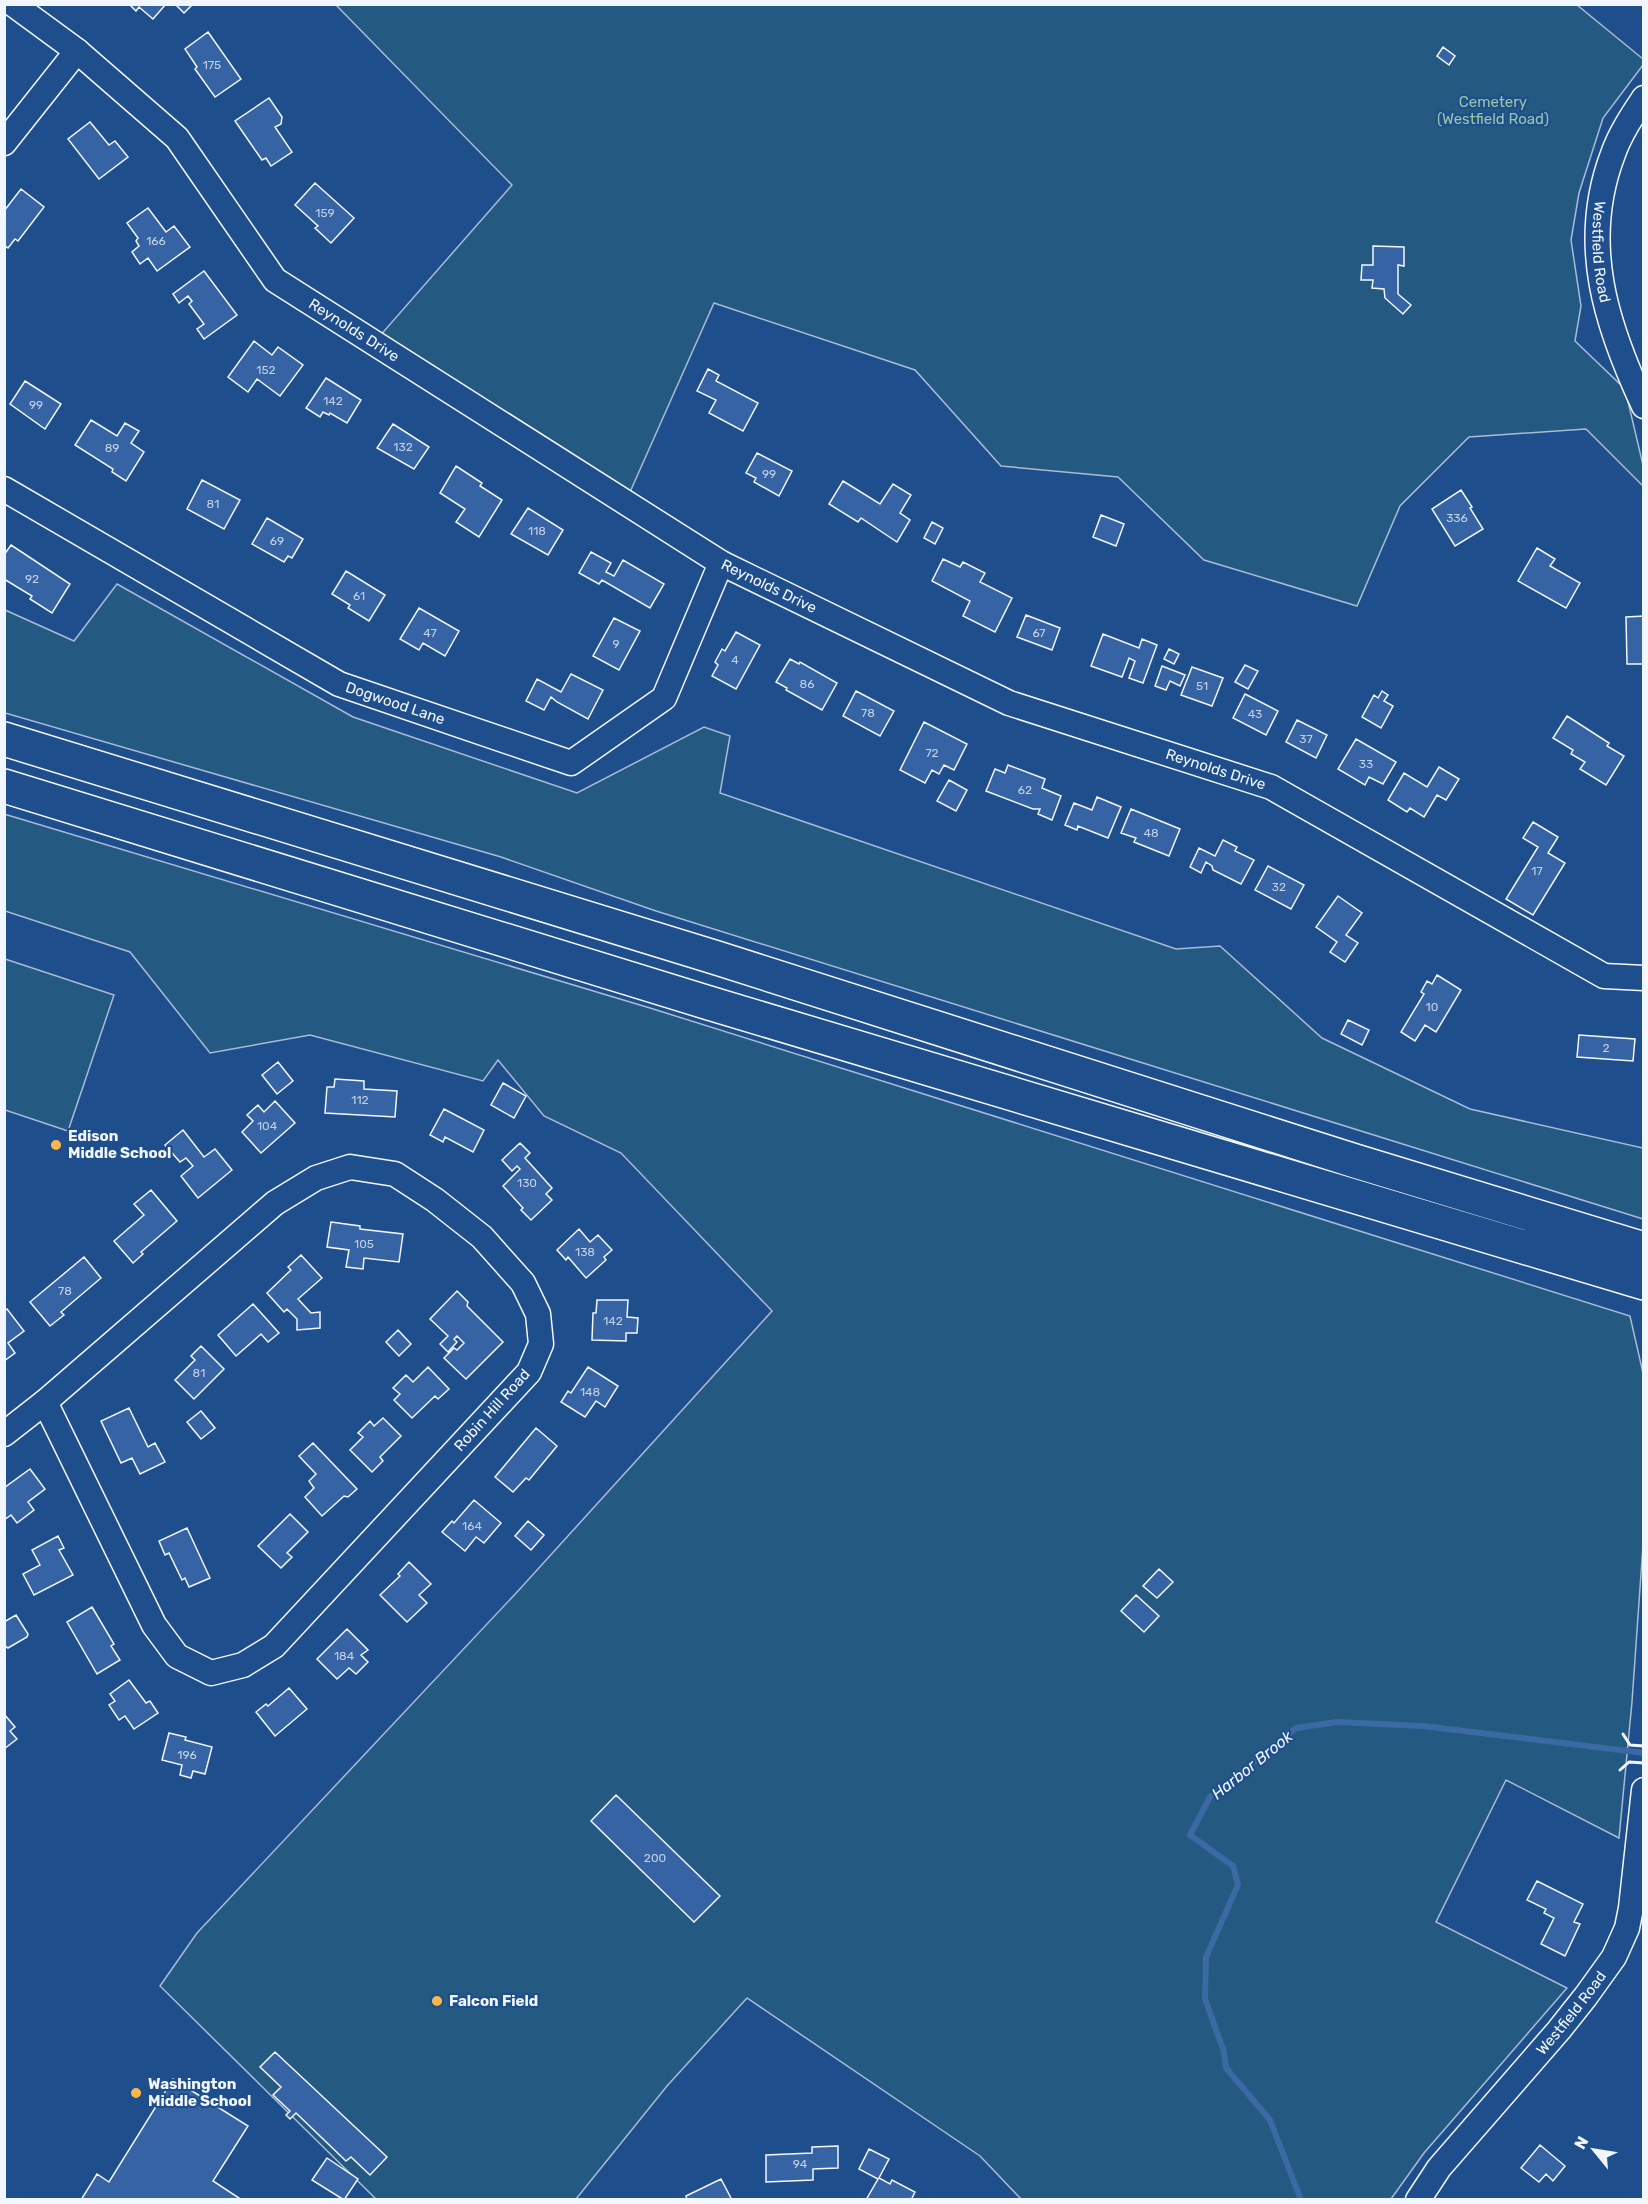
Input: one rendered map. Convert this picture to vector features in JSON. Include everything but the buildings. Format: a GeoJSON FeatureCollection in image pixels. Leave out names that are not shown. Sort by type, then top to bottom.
{"type":"FeatureCollection","features":[{"type":"Feature","properties":{"kind":"highway"},"geometry":{"type":"LineString","coordinates":[[4,739],[717,958],[1355,1161],[1644,1249]]}},
{"type":"Feature","properties":{"kind":"highway"},"geometry":{"type":"LineString","coordinates":[[4,786],[686,996],[1644,1283]]}},
{"type":"Feature","properties":{"kind":"street","name":"Reynolds Drive"},"geometry":{"type":"LineString","coordinates":[[13,4],[77,51],[177,138],[275,280],[722,563],[1009,703],[1271,787],[1604,976],[1644,978]]}},
{"type":"Feature","properties":{"kind":"street"},"geometry":{"type":"LineString","coordinates":[[4,143],[77,51]]}},
{"type":"Feature","properties":{"kind":"street","name":"Westfield Road"},"geometry":{"type":"LineString","coordinates":[[1644,98],[1617,143],[1605,176],[1599,205],[1597,245],[1600,280],[1610,324],[1644,406]]}},
{"type":"Feature","properties":{"kind":"street","name":"Dogwood Lane"},"geometry":{"type":"LineString","coordinates":[[4,489],[339,684],[571,763],[664,698],[722,563]]}},
{"type":"Feature","properties":{"kind":"street","name":"Robin Hill Road"},"geometry":{"type":"LineString","coordinates":[[4,1434],[45,1402],[276,1203],[316,1178],[350,1167],[395,1174],[435,1200],[482,1237],[523,1282],[538,1314],[542,1344],[530,1372],[274,1646],[243,1665],[211,1673],[177,1656],[154,1625],[45,1402]]}},
{"type":"Feature","properties":{"kind":"street","name":"Westfield Road"},"geometry":{"type":"LineString","coordinates":[[1418,2199],[1464,2137],[1559,2030],[1603,1974],[1622,1943],[1638,1898],[1644,1790]]}},
{"type":"Feature","properties":{"kind":"green space","name":"Cemetery (Westfield Road)"},"geometry":{"type":"Polygon","coordinates":[[[336,5],[1577,5],[1643,59],[1643,65],[1603,118],[1579,193],[1571,240],[1581,306],[1575,341],[1625,389],[1643,465],[1643,486],[1586,429],[1469,437],[1400,506],[1357,606],[1204,560],[1118,477],[1001,466],[915,370],[714,303],[622,510],[371,346],[512,185],[336,5]]]}},
{"type":"Feature","properties":{"kind":"green space"},"geometry":{"type":"Polygon","coordinates":[[[117,584],[353,717],[577,793],[704,727],[730,736],[720,793],[1176,949],[1220,946],[1322,1038],[1470,1109],[1643,1148],[1643,1219],[656,911],[501,857],[5,713],[5,610],[74,641],[117,584]]]}},
{"type":"Feature","properties":{"kind":"green space","name":"Falcon Field"},"geometry":{"type":"Polygon","coordinates":[[[4,814],[650,1008],[1630,1316],[1643,1373],[1644,1531],[1632,1702],[1619,1838],[1506,1780],[1436,1922],[1567,1988],[1424,2153],[1391,2199],[1021,2199],[980,2156],[747,1998],[667,2086],[576,2199],[376,2199],[160,1986],[197,1933],[518,1591],[772,1311],[621,1153],[544,1116],[498,1060],[483,1081],[310,1035],[210,1053],[130,952],[5,911],[4,814]]]}},
{"type":"Feature","properties":{"kind":"green space"},"geometry":{"type":"Polygon","coordinates":[[[5,959],[114,995],[68,1131],[5,1110],[5,959]]]}},
{"type":"Feature","properties":{"kind":"waterway","name":"Harbor Brook"},"geometry":{"type":"LineString","coordinates":[[1301,2200],[1270,2120],[1226,2068],[1224,2052],[1205,1999],[1206,1957],[1238,1885],[1233,1866],[1190,1835],[1210,1797],[1296,1728],[1337,1722],[1423,1726],[1644,1753]]}},
{"type":"Feature","properties":{"kind":"wall"},"geometry":{"type":"LineString","coordinates":[[1623,1734],[1630,1745],[1644,1746]]}},
{"type":"Feature","properties":{"kind":"wall"},"geometry":{"type":"LineString","coordinates":[[1620,1770],[1629,1762],[1644,1763]]}},
{"type":"Feature","properties":{"kind":"place","name":"Edison Middle School"},"geometry":{"type":"Point","coordinates":[56,1145]}},
{"type":"Feature","properties":{"kind":"place","name":"Falcon Field"},"geometry":{"type":"Point","coordinates":[437,2001]}},
{"type":"Feature","properties":{"kind":"place","name":"Washington Middle School"},"geometry":{"type":"Point","coordinates":[136,2093]}}]}
